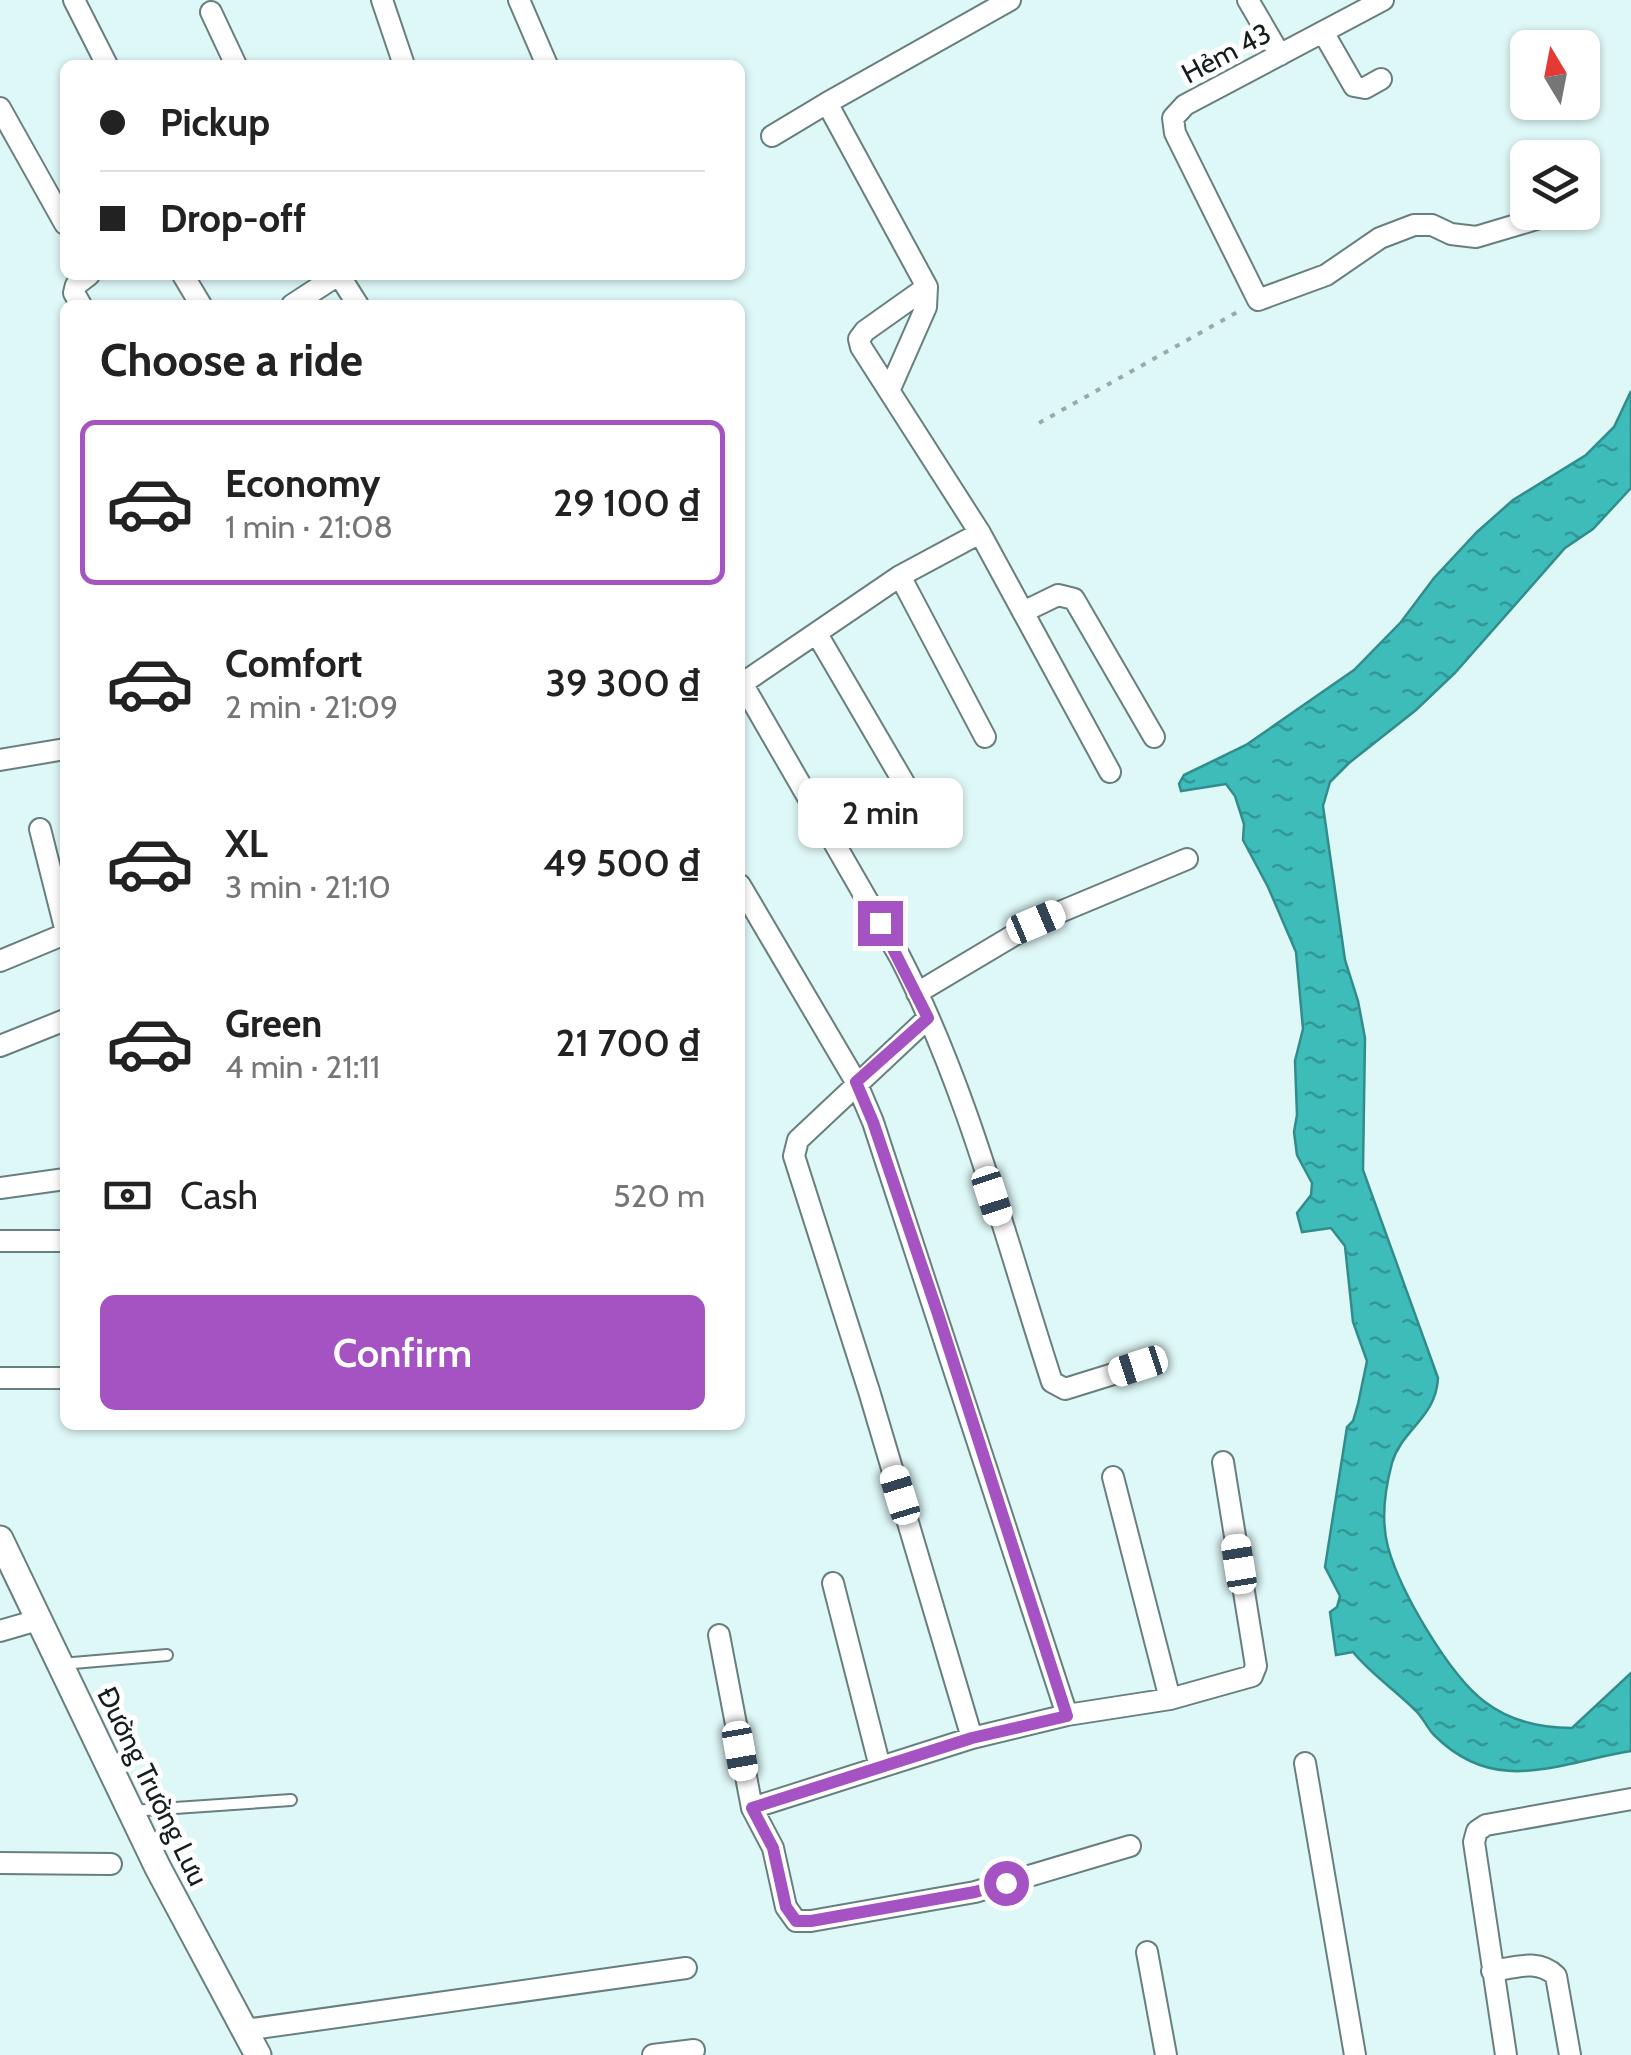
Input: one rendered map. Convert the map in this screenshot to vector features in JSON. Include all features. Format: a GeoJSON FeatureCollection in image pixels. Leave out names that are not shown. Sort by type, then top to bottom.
{"type":"FeatureCollection","features":[{"type":"Feature","properties":{"kind":"street"},"geometry":{"type":"LineString","coordinates":[[74,0],[104,60]]}},
{"type":"Feature","properties":{"kind":"street"},"geometry":{"type":"LineString","coordinates":[[382,0],[402,60]]}},
{"type":"Feature","properties":{"kind":"street"},"geometry":{"type":"LineString","coordinates":[[519,0],[546,60]]}},
{"type":"Feature","properties":{"kind":"street"},"geometry":{"type":"LineString","coordinates":[[772,136],[1010,0]]}},
{"type":"Feature","properties":{"kind":"street"},"geometry":{"type":"LineString","coordinates":[[1248,0],[1280,55]]}},
{"type":"Feature","properties":{"kind":"street","name":"Hẻm 43"},"geometry":{"type":"LineString","coordinates":[[1257,297],[1175,133],[1173,118],[1185,105],[1383,0]]}},
{"type":"Feature","properties":{"kind":"street"},"geometry":{"type":"LineString","coordinates":[[211,12],[234,60]]}},
{"type":"Feature","properties":{"kind":"street"},"geometry":{"type":"LineString","coordinates":[[1323,32],[1354,86],[1365,88],[1381,79]]}},
{"type":"Feature","properties":{"kind":"street"},"geometry":{"type":"LineString","coordinates":[[827,103],[927,287],[926,307],[889,391]]}},
{"type":"Feature","properties":{"kind":"street"},"geometry":{"type":"LineString","coordinates":[[0,108],[60,215]]}},
{"type":"Feature","properties":{"kind":"street"},"geometry":{"type":"LineString","coordinates":[[1257,297],[1326,275],[1380,238],[1414,225],[1432,225],[1451,234],[1476,237],[1510,227]]}},
{"type":"Feature","properties":{"kind":"street"},"geometry":{"type":"LineString","coordinates":[[300,300],[330,280]]}},
{"type":"Feature","properties":{"kind":"street"},"geometry":{"type":"LineString","coordinates":[[927,287],[864,331],[861,347],[980,534],[1110,772]]}},
{"type":"Feature","properties":{"kind":"street"},"geometry":{"type":"LineString","coordinates":[[745,681],[900,576],[980,534]]}},
{"type":"Feature","properties":{"kind":"street"},"geometry":{"type":"LineString","coordinates":[[900,576],[985,737]]}},
{"type":"Feature","properties":{"kind":"street"},"geometry":{"type":"LineString","coordinates":[[1023,612],[1058,595],[1074,600],[1154,737]]}},
{"type":"Feature","properties":{"kind":"street"},"geometry":{"type":"LineString","coordinates":[[817,634],[917,805]]}},
{"type":"Feature","properties":{"kind":"street"},"geometry":{"type":"LineString","coordinates":[[745,691],[915,988],[955,1085],[1052,1382],[1065,1389],[1138,1366]]}},
{"type":"Feature","properties":{"kind":"street"},"geometry":{"type":"LineString","coordinates":[[0,760],[60,750]]}},
{"type":"Feature","properties":{"kind":"street"},"geometry":{"type":"LineString","coordinates":[[40,829],[60,911]]}},
{"type":"Feature","properties":{"kind":"street"},"geometry":{"type":"LineString","coordinates":[[915,988],[1036,922],[1187,859]]}},
{"type":"Feature","properties":{"kind":"street"},"geometry":{"type":"LineString","coordinates":[[745,894],[856,1082],[873,1122],[1067,1716]]}},
{"type":"Feature","properties":{"kind":"street"},"geometry":{"type":"LineString","coordinates":[[0,961],[60,933]]}},
{"type":"Feature","properties":{"kind":"street"},"geometry":{"type":"LineString","coordinates":[[928,1018],[798,1140],[794,1156],[870,1391],[972,1738]]}},
{"type":"Feature","properties":{"kind":"street"},"geometry":{"type":"LineString","coordinates":[[0,1046],[60,1022]]}},
{"type":"Feature","properties":{"kind":"street"},"geometry":{"type":"LineString","coordinates":[[0,1188],[60,1180]]}},
{"type":"Feature","properties":{"kind":"street"},"geometry":{"type":"LineString","coordinates":[[0,1240],[60,1241]]}},
{"type":"Feature","properties":{"kind":"street"},"geometry":{"type":"LineString","coordinates":[[0,1378],[60,1378]]}},
{"type":"Feature","properties":{"kind":"street"},"geometry":{"type":"LineString","coordinates":[[752,1808],[972,1738],[1067,1716],[1170,1699],[1252,1676],[1256,1666],[1223,1462]]}},
{"type":"Feature","properties":{"kind":"street"},"geometry":{"type":"LineString","coordinates":[[1113,1477],[1170,1699]]}},
{"type":"Feature","properties":{"kind":"street","name":"Đường Trường Lưu"},"geometry":{"type":"LineString","coordinates":[[0,1539],[130,1811],[258,2055]]}},
{"type":"Feature","properties":{"kind":"street"},"geometry":{"type":"LineString","coordinates":[[833,1584],[880,1767]]}},
{"type":"Feature","properties":{"kind":"street"},"geometry":{"type":"LineString","coordinates":[[0,1631],[38,1620]]}},
{"type":"Feature","properties":{"kind":"street"},"geometry":{"type":"LineString","coordinates":[[720,1634],[752,1808],[773,1848],[786,1907],[796,1921],[975,1892],[1130,1846]]}},
{"type":"Feature","properties":{"kind":"street"},"geometry":{"type":"LineString","coordinates":[[1305,1762],[1355,2055]]}},
{"type":"Feature","properties":{"kind":"street"},"geometry":{"type":"LineString","coordinates":[[1506,2055],[1474,1842],[1478,1831],[1486,1824],[1631,1798]]}},
{"type":"Feature","properties":{"kind":"street"},"geometry":{"type":"LineString","coordinates":[[0,1863],[111,1864]]}},
{"type":"Feature","properties":{"kind":"street"},"geometry":{"type":"LineString","coordinates":[[1147,1952],[1166,2055]]}},
{"type":"Feature","properties":{"kind":"street"},"geometry":{"type":"LineString","coordinates":[[1492,1971],[1534,1964],[1547,1967],[1556,1976],[1570,2055]]}},
{"type":"Feature","properties":{"kind":"street"},"geometry":{"type":"LineString","coordinates":[[245,2030],[686,1968]]}},
{"type":"Feature","properties":{"kind":"street"},"geometry":{"type":"LineString","coordinates":[[653,2055],[694,2050]]}},
{"type":"Feature","properties":{"kind":"lane"},"geometry":{"type":"LineString","coordinates":[[60,1664],[167,1655]]}},
{"type":"Feature","properties":{"kind":"lane"},"geometry":{"type":"LineString","coordinates":[[130,1811],[291,1800]]}},
{"type":"Feature","properties":{"kind":"path"},"geometry":{"type":"LineString","coordinates":[[1039,423],[1257,297]]}},
{"type":"Feature","properties":{"kind":"water"},"geometry":{"type":"Polygon","coordinates":[[[1631,391],[1631,488],[1593,529],[1565,548],[1455,673],[1330,782],[1323,806],[1345,960],[1365,1038],[1363,1170],[1438,1378],[1431,1403],[1392,1463],[1385,1527],[1394,1565],[1428,1631],[1456,1673],[1485,1702],[1505,1714],[1538,1725],[1572,1728],[1631,1673],[1631,1751],[1552,1768],[1504,1770],[1457,1754],[1353,1652],[1336,1655],[1330,1612],[1337,1607],[1340,1596],[1325,1567],[1347,1427],[1353,1421],[1367,1361],[1353,1322],[1345,1246],[1331,1228],[1302,1232],[1297,1213],[1311,1195],[1312,1183],[1297,1155],[1294,1132],[1295,1061],[1303,1029],[1296,952],[1243,840],[1244,824],[1235,796],[1226,784],[1181,791],[1179,784],[1184,775],[1246,745],[1354,670],[1401,622],[1434,578],[1477,532],[1513,500],[1586,455],[1614,427],[1631,391]]]}},
{"type":"Feature","properties":{"kind":"route"},"geometry":{"type":"LineString","coordinates":[[880,923],[928,1018],[856,1082],[938,1314],[1067,1716],[972,1738],[752,1808],[773,1848],[786,1907],[796,1921],[975,1892],[1006,1883]]}}]}
